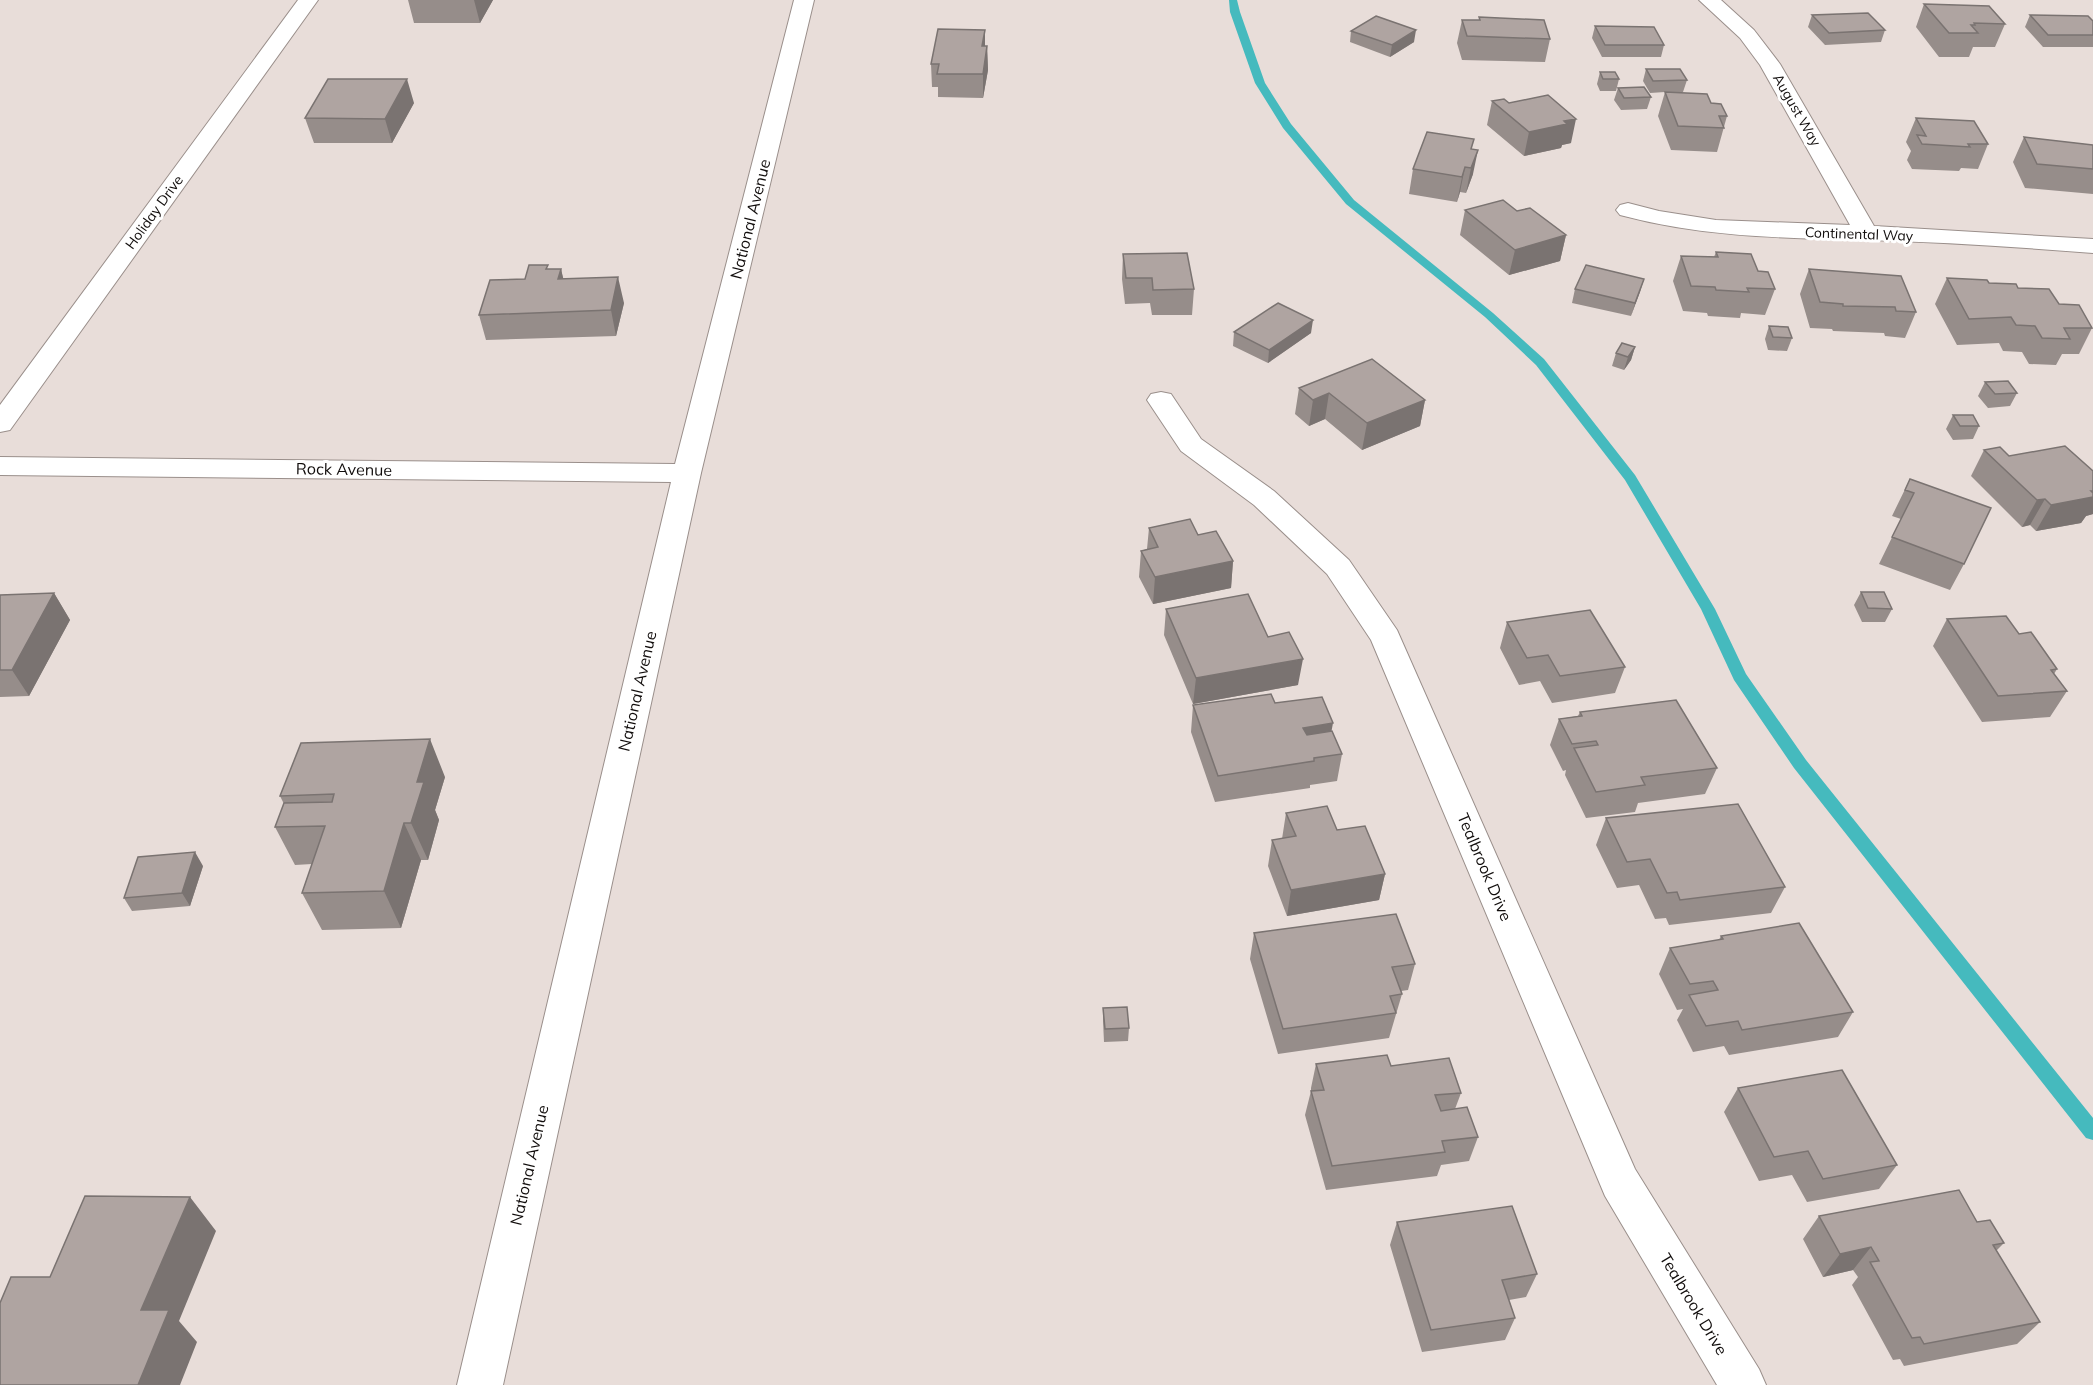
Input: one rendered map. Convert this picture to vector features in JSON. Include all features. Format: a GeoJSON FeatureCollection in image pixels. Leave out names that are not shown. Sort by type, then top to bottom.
{"type":"FeatureCollection","features":[{"type":"Feature","properties":{"kind":"street","name":"Holiday Drive"},"geometry":{"type":"LineString","coordinates":[[0,423],[308,0]]}},
{"type":"Feature","properties":{"kind":"street","name":"National Avenue"},"geometry":{"type":"LineString","coordinates":[[480,1385],[687,473],[804,0]]}},
{"type":"Feature","properties":{"kind":"street","name":"August Way"},"geometry":{"type":"LineString","coordinates":[[1709,0],[1747,34],[1770,64],[1866,233]]}},
{"type":"Feature","properties":{"kind":"street","name":"Continental Way"},"geometry":{"type":"LineString","coordinates":[[1628,210],[1660,220],[1733,231],[2019,239],[2093,246]]}},
{"type":"Feature","properties":{"kind":"street","name":"Tealbrook Drive"},"geometry":{"type":"LineString","coordinates":[[1161,399],[1191,445],[1264,498],[1338,567],[1386,638],[1620,1182],[1743,1385]]}},
{"type":"Feature","properties":{"kind":"street","name":"Rock Avenue"},"geometry":{"type":"LineString","coordinates":[[0,466],[687,473]]}},
{"type":"Feature","properties":{"kind":"building"},"geometry":{"type":"Polygon","coordinates":[[[1924,4],[1989,6],[2005,24],[1974,23],[1975,25],[1971,25],[1978,33],[1949,33],[1924,4]]]}},
{"type":"Feature","properties":{"kind":"building"},"geometry":{"type":"Polygon","coordinates":[[[1868,13],[1885,30],[1829,33],[1812,15],[1868,13]]]}},
{"type":"Feature","properties":{"kind":"building"},"geometry":{"type":"Polygon","coordinates":[[[2030,15],[2088,16],[2093,21],[2093,35],[2048,35],[2030,15]]]}},
{"type":"Feature","properties":{"kind":"building"},"geometry":{"type":"Polygon","coordinates":[[[1376,16],[1416,30],[1392,45],[1351,31],[1376,16]]]}},
{"type":"Feature","properties":{"kind":"building"},"geometry":{"type":"Polygon","coordinates":[[[1479,17],[1544,20],[1550,39],[1467,36],[1462,20],[1480,20],[1479,17]]]}},
{"type":"Feature","properties":{"kind":"building"},"geometry":{"type":"Polygon","coordinates":[[[1595,26],[1654,27],[1664,45],[1605,45],[1595,26]]]}},
{"type":"Feature","properties":{"kind":"building"},"geometry":{"type":"Polygon","coordinates":[[[938,29],[985,30],[982,46],[987,46],[983,74],[937,74],[939,64],[931,64],[938,29]]]}},
{"type":"Feature","properties":{"kind":"building"},"geometry":{"type":"Polygon","coordinates":[[[1646,69],[1680,69],[1687,80],[1653,81],[1646,69]]]}},
{"type":"Feature","properties":{"kind":"building"},"geometry":{"type":"Polygon","coordinates":[[[1600,72],[1615,72],[1619,79],[1603,79],[1600,72]]]}},
{"type":"Feature","properties":{"kind":"building"},"geometry":{"type":"Polygon","coordinates":[[[328,79],[407,79],[385,119],[305,118],[328,79]]]}},
{"type":"Feature","properties":{"kind":"building"},"geometry":{"type":"Polygon","coordinates":[[[1644,87],[1651,97],[1624,98],[1618,88],[1644,87]]]}},
{"type":"Feature","properties":{"kind":"building"},"geometry":{"type":"Polygon","coordinates":[[[1665,92],[1707,94],[1711,103],[1721,104],[1727,116],[1719,116],[1724,128],[1678,126],[1665,92]]]}},
{"type":"Feature","properties":{"kind":"building"},"geometry":{"type":"Polygon","coordinates":[[[1548,95],[1576,119],[1564,121],[1567,124],[1529,132],[1492,101],[1504,99],[1509,103],[1548,95]]]}},
{"type":"Feature","properties":{"kind":"building"},"geometry":{"type":"Polygon","coordinates":[[[1916,118],[1974,121],[1988,144],[1968,144],[1970,147],[1922,144],[1917,135],[1926,136],[1916,118]]]}},
{"type":"Feature","properties":{"kind":"building"},"geometry":{"type":"Polygon","coordinates":[[[1427,132],[1474,139],[1471,149],[1478,150],[1471,168],[1465,167],[1462,177],[1413,169],[1427,132]]]}},
{"type":"Feature","properties":{"kind":"building"},"geometry":{"type":"Polygon","coordinates":[[[2024,137],[2093,145],[2093,169],[2037,164],[2024,137]]]}},
{"type":"Feature","properties":{"kind":"building"},"geometry":{"type":"Polygon","coordinates":[[[1503,200],[1517,211],[1530,208],[1566,235],[1515,250],[1465,210],[1503,200]]]}},
{"type":"Feature","properties":{"kind":"building"},"geometry":{"type":"Polygon","coordinates":[[[1716,252],[1751,254],[1758,271],[1768,272],[1775,289],[1747,288],[1749,292],[1691,286],[1681,256],[1718,257],[1716,252]]]}},
{"type":"Feature","properties":{"kind":"building"},"geometry":{"type":"Polygon","coordinates":[[[1187,253],[1194,289],[1153,290],[1152,278],[1126,278],[1123,254],[1187,253]]]}},
{"type":"Feature","properties":{"kind":"building"},"geometry":{"type":"Polygon","coordinates":[[[529,265],[548,265],[546,269],[561,269],[558,279],[618,277],[611,310],[479,315],[490,280],[525,279],[529,265]]]}},
{"type":"Feature","properties":{"kind":"building"},"geometry":{"type":"Polygon","coordinates":[[[1586,265],[1644,279],[1635,303],[1575,289],[1586,265]]]}},
{"type":"Feature","properties":{"kind":"building"},"geometry":{"type":"Polygon","coordinates":[[[1809,269],[1901,276],[1916,312],[1896,311],[1895,307],[1843,306],[1843,304],[1820,302],[1809,269]]]}},
{"type":"Feature","properties":{"kind":"building"},"geometry":{"type":"Polygon","coordinates":[[[1947,278],[2016,284],[2018,288],[2049,289],[2059,304],[2079,305],[2092,328],[2064,328],[2070,339],[2042,338],[2035,326],[2016,325],[2011,317],[1969,319],[1947,278]]]}},
{"type":"Feature","properties":{"kind":"building"},"geometry":{"type":"Polygon","coordinates":[[[1278,303],[1313,320],[1269,350],[1234,332],[1278,303]]]}},
{"type":"Feature","properties":{"kind":"building"},"geometry":{"type":"Polygon","coordinates":[[[1769,326],[1788,327],[1792,338],[1773,337],[1769,326]]]}},
{"type":"Feature","properties":{"kind":"building"},"geometry":{"type":"Polygon","coordinates":[[[1622,343],[1635,347],[1628,357],[1616,353],[1622,343]]]}},
{"type":"Feature","properties":{"kind":"building"},"geometry":{"type":"Polygon","coordinates":[[[1372,359],[1425,400],[1367,423],[1329,393],[1313,400],[1299,388],[1372,359]]]}},
{"type":"Feature","properties":{"kind":"building"},"geometry":{"type":"Polygon","coordinates":[[[2008,381],[2017,393],[1995,394],[1985,382],[2008,381]]]}},
{"type":"Feature","properties":{"kind":"building"},"geometry":{"type":"Polygon","coordinates":[[[1953,415],[1973,415],[1979,426],[1960,426],[1953,415]]]}},
{"type":"Feature","properties":{"kind":"building"},"geometry":{"type":"Polygon","coordinates":[[[2065,446],[2093,471],[2093,491],[2091,491],[2093,497],[2051,505],[2045,499],[2037,500],[1984,450],[2000,447],[2009,456],[2065,446]]]}},
{"type":"Feature","properties":{"kind":"building"},"geometry":{"type":"Polygon","coordinates":[[[1910,479],[1991,508],[1964,564],[1892,537],[1914,493],[1905,490],[1910,479]]]}},
{"type":"Feature","properties":{"kind":"building"},"geometry":{"type":"Polygon","coordinates":[[[1190,519],[1198,535],[1216,531],[1233,561],[1155,577],[1141,551],[1158,547],[1149,528],[1190,519]]]}},
{"type":"Feature","properties":{"kind":"building"},"geometry":{"type":"Polygon","coordinates":[[[1861,592],[1884,592],[1892,609],[1868,608],[1861,592]]]}},
{"type":"Feature","properties":{"kind":"building"},"geometry":{"type":"Polygon","coordinates":[[[54,593],[12,670],[0,670],[0,595],[54,593]]]}},
{"type":"Feature","properties":{"kind":"building"},"geometry":{"type":"Polygon","coordinates":[[[1248,594],[1268,637],[1289,632],[1303,659],[1196,678],[1166,609],[1248,594]]]}},
{"type":"Feature","properties":{"kind":"building"},"geometry":{"type":"Polygon","coordinates":[[[1590,610],[1625,667],[1560,676],[1548,655],[1527,658],[1507,622],[1590,610]]]}},
{"type":"Feature","properties":{"kind":"building"},"geometry":{"type":"Polygon","coordinates":[[[2006,616],[2019,634],[2031,632],[2057,669],[2051,670],[2067,691],[1998,696],[1947,619],[2006,616]]]}},
{"type":"Feature","properties":{"kind":"building"},"geometry":{"type":"Polygon","coordinates":[[[1271,694],[1275,703],[1322,697],[1333,723],[1303,728],[1307,735],[1332,731],[1342,754],[1314,758],[1314,761],[1218,776],[1193,705],[1271,694]]]}},
{"type":"Feature","properties":{"kind":"building"},"geometry":{"type":"Polygon","coordinates":[[[1676,700],[1717,768],[1641,777],[1645,785],[1596,792],[1574,748],[1598,745],[1596,741],[1572,744],[1559,719],[1582,716],[1580,712],[1676,700]]]}},
{"type":"Feature","properties":{"kind":"building"},"geometry":{"type":"Polygon","coordinates":[[[430,739],[417,782],[424,782],[411,823],[404,823],[384,891],[302,893],[325,826],[275,827],[284,803],[332,802],[334,794],[280,796],[301,743],[430,739]]]}},
{"type":"Feature","properties":{"kind":"building"},"geometry":{"type":"Polygon","coordinates":[[[1738,804],[1785,887],[1680,900],[1677,892],[1667,893],[1650,859],[1627,862],[1606,818],[1738,804]]]}},
{"type":"Feature","properties":{"kind":"building"},"geometry":{"type":"Polygon","coordinates":[[[1327,806],[1337,830],[1365,826],[1385,874],[1291,890],[1272,840],[1296,836],[1286,813],[1327,806]]]}},
{"type":"Feature","properties":{"kind":"building"},"geometry":{"type":"Polygon","coordinates":[[[195,852],[182,893],[124,898],[138,857],[195,852]]]}},
{"type":"Feature","properties":{"kind":"building"},"geometry":{"type":"Polygon","coordinates":[[[1396,914],[1415,964],[1392,967],[1402,994],[1390,996],[1396,1013],[1283,1029],[1254,933],[1396,914]]]}},
{"type":"Feature","properties":{"kind":"building"},"geometry":{"type":"Polygon","coordinates":[[[1799,923],[1853,1012],[1742,1030],[1738,1021],[1706,1026],[1689,995],[1718,990],[1713,981],[1690,984],[1670,948],[1723,939],[1721,936],[1799,923]]]}},
{"type":"Feature","properties":{"kind":"building"},"geometry":{"type":"Polygon","coordinates":[[[1127,1007],[1129,1028],[1105,1029],[1103,1008],[1127,1007]]]}},
{"type":"Feature","properties":{"kind":"building"},"geometry":{"type":"Polygon","coordinates":[[[1387,1055],[1391,1066],[1449,1058],[1461,1093],[1435,1095],[1441,1111],[1467,1107],[1478,1137],[1442,1141],[1445,1152],[1332,1166],[1311,1091],[1324,1090],[1316,1064],[1387,1055]]]}},
{"type":"Feature","properties":{"kind":"building"},"geometry":{"type":"Polygon","coordinates":[[[1842,1070],[1897,1165],[1823,1179],[1808,1151],[1774,1157],[1738,1088],[1842,1070]]]}},
{"type":"Feature","properties":{"kind":"building"},"geometry":{"type":"Polygon","coordinates":[[[1959,1190],[1977,1222],[1990,1220],[2004,1243],[1993,1245],[2040,1322],[1924,1344],[1920,1337],[1912,1338],[1870,1262],[1879,1261],[1871,1247],[1840,1254],[1819,1216],[1959,1190]]]}},
{"type":"Feature","properties":{"kind":"building"},"geometry":{"type":"Polygon","coordinates":[[[85,1196],[190,1197],[141,1310],[169,1310],[138,1385],[0,1385],[0,1303],[11,1277],[50,1277],[85,1196]]]}},
{"type":"Feature","properties":{"kind":"building"},"geometry":{"type":"Polygon","coordinates":[[[1512,1206],[1537,1274],[1502,1280],[1515,1318],[1431,1330],[1397,1222],[1512,1206]]]}},
{"type":"Feature","properties":{"kind":"waterway"},"geometry":{"type":"LineString","coordinates":[[1233,0],[1235,12],[1260,83],[1287,126],[1350,202],[1489,315],[1540,362],[1630,478],[1708,609],[1739,676],[1800,764],[2093,1132]]}}]}
